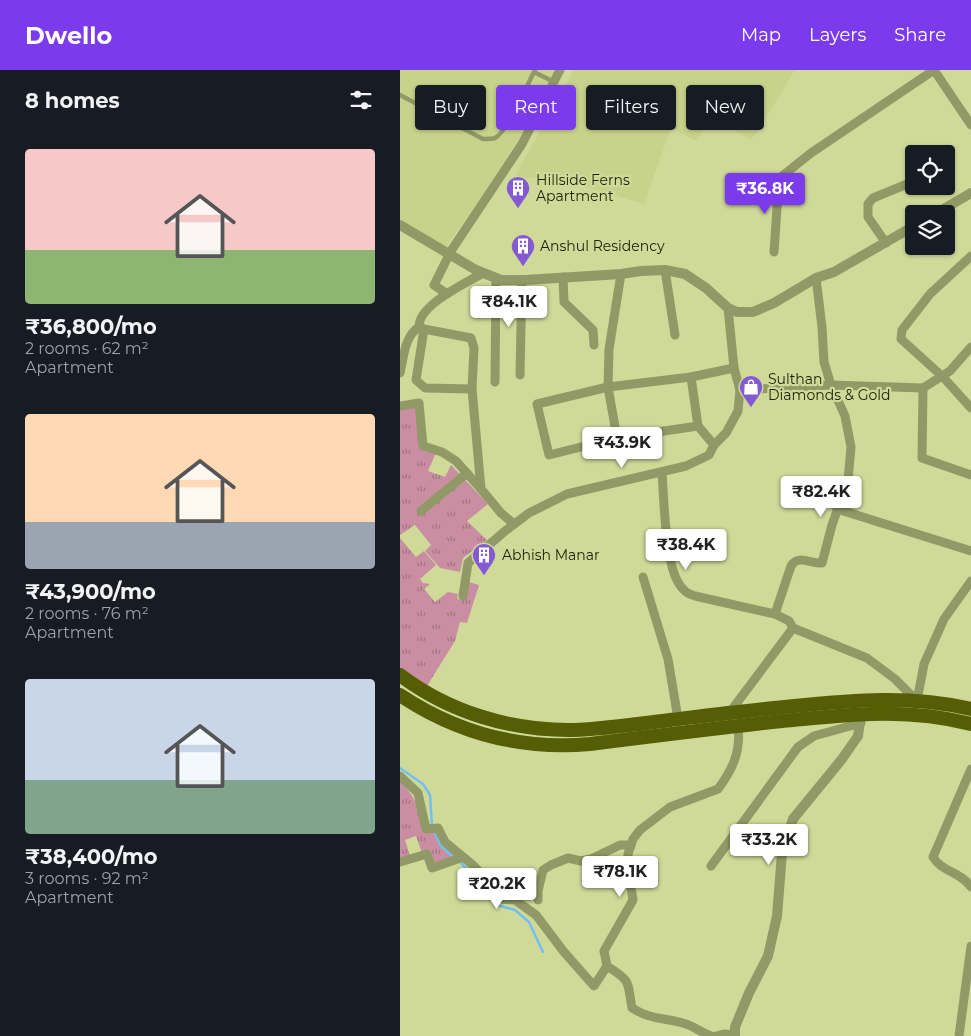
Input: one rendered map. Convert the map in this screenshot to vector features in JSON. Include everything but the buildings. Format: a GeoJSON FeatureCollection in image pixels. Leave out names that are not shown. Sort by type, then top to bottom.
{"type":"FeatureCollection","features":[{"type":"Feature","properties":{"kind":"highway"},"geometry":{"type":"LineString","coordinates":[[400,674],[421,690],[458,710],[498,722],[540,729],[582,729],[849,700],[917,701],[971,709]]}},
{"type":"Feature","properties":{"kind":"highway"},"geometry":{"type":"LineString","coordinates":[[400,695],[428,712],[461,727],[504,740],[536,745],[565,746],[590,744],[738,726],[861,718],[905,713],[971,724]]}},
{"type":"Feature","properties":{"kind":"street"},"geometry":{"type":"LineString","coordinates":[[447,294],[434,285],[449,254],[522,144],[560,70]]}},
{"type":"Feature","properties":{"kind":"street"},"geometry":{"type":"LineString","coordinates":[[774,252],[775,182],[811,153],[934,70],[971,125]]}},
{"type":"Feature","properties":{"kind":"street"},"geometry":{"type":"LineString","coordinates":[[886,243],[868,217],[868,204],[873,198],[905,185]]}},
{"type":"Feature","properties":{"kind":"street"},"geometry":{"type":"LineString","coordinates":[[950,205],[971,193]]}},
{"type":"Feature","properties":{"kind":"street"},"geometry":{"type":"LineString","coordinates":[[400,225],[483,273],[500,280],[665,270],[685,274],[706,288],[728,308],[737,312],[753,312],[774,303],[816,278],[834,272],[905,231]]}},
{"type":"Feature","properties":{"kind":"street"},"geometry":{"type":"LineString","coordinates":[[971,256],[930,294],[902,330],[901,339],[943,376],[971,408]]}},
{"type":"Feature","properties":{"kind":"street"},"geometry":{"type":"LineString","coordinates":[[665,270],[675,335]]}},
{"type":"Feature","properties":{"kind":"street"},"geometry":{"type":"LineString","coordinates":[[472,389],[424,388],[417,382],[422,328],[421,316],[434,303],[483,273]]}},
{"type":"Feature","properties":{"kind":"street"},"geometry":{"type":"LineString","coordinates":[[617,438],[608,387],[609,349],[621,274]]}},
{"type":"Feature","properties":{"kind":"street"},"geometry":{"type":"LineString","coordinates":[[563,277],[564,302],[593,330],[594,345]]}},
{"type":"Feature","properties":{"kind":"street"},"geometry":{"type":"LineString","coordinates":[[496,278],[496,382]]}},
{"type":"Feature","properties":{"kind":"street"},"geometry":{"type":"LineString","coordinates":[[775,614],[794,561],[799,560],[822,564],[837,509],[848,480],[851,447],[845,416],[831,385],[824,362],[816,278]]}},
{"type":"Feature","properties":{"kind":"street"},"geometry":{"type":"LineString","coordinates":[[520,375],[522,280]]}},
{"type":"Feature","properties":{"kind":"street"},"geometry":{"type":"LineString","coordinates":[[463,596],[468,563],[529,513],[567,494],[686,466],[708,455],[714,445],[726,433],[738,412],[740,390],[734,368],[728,308]]}},
{"type":"Feature","properties":{"kind":"street"},"geometry":{"type":"LineString","coordinates":[[400,374],[411,332],[422,328],[471,338],[474,348],[472,389],[481,488]]}},
{"type":"Feature","properties":{"kind":"street"},"geometry":{"type":"LineString","coordinates":[[740,390],[831,385],[923,388],[950,371],[971,347]]}},
{"type":"Feature","properties":{"kind":"street"},"geometry":{"type":"LineString","coordinates":[[698,426],[617,438],[548,455],[537,404],[608,387],[691,377],[734,368]]}},
{"type":"Feature","properties":{"kind":"street"},"geometry":{"type":"LineString","coordinates":[[691,377],[698,426],[714,445]]}},
{"type":"Feature","properties":{"kind":"street"},"geometry":{"type":"LineString","coordinates":[[923,388],[922,458],[971,475]]}},
{"type":"Feature","properties":{"kind":"street"},"geometry":{"type":"LineString","coordinates":[[400,406],[419,403],[423,446],[442,452],[456,461],[501,513],[514,524]]}},
{"type":"Feature","properties":{"kind":"street"},"geometry":{"type":"LineString","coordinates":[[662,472],[670,556],[676,580],[682,589],[688,594],[695,596],[775,614],[789,621],[793,628],[867,658],[895,679],[917,701]]}},
{"type":"Feature","properties":{"kind":"street"},"geometry":{"type":"LineString","coordinates":[[422,511],[467,474]]}},
{"type":"Feature","properties":{"kind":"street"},"geometry":{"type":"LineString","coordinates":[[837,509],[971,551]]}},
{"type":"Feature","properties":{"kind":"street"},"geometry":{"type":"LineString","coordinates":[[643,577],[668,659],[678,719]]}},
{"type":"Feature","properties":{"kind":"street"},"geometry":{"type":"LineString","coordinates":[[917,701],[924,664],[944,619],[971,581]]}},
{"type":"Feature","properties":{"kind":"street"},"geometry":{"type":"LineString","coordinates":[[730,712],[793,628]]}},
{"type":"Feature","properties":{"kind":"street"},"geometry":{"type":"LineString","coordinates":[[711,866],[798,747],[814,736],[861,718]]}},
{"type":"Feature","properties":{"kind":"street"},"geometry":{"type":"LineString","coordinates":[[716,1036],[724,1034],[735,1035],[749,993],[768,956],[777,916],[782,853],[793,819],[858,736],[861,718]]}},
{"type":"Feature","properties":{"kind":"street"},"geometry":{"type":"LineString","coordinates":[[400,776],[418,793],[426,829],[438,828],[445,842],[458,858],[485,878],[500,899],[515,900],[540,919],[564,952],[594,986],[607,966],[604,951],[633,900],[628,868],[628,854],[633,839],[640,830],[670,807],[718,789],[735,761],[739,750],[738,726]]}},
{"type":"Feature","properties":{"kind":"street"},"geometry":{"type":"LineString","coordinates":[[971,769],[933,857],[938,866],[952,871],[968,882],[971,887]]}},
{"type":"Feature","properties":{"kind":"street"},"geometry":{"type":"LineString","coordinates":[[538,900],[543,870],[551,865],[568,858],[581,861],[591,859],[620,845],[631,845]]}},
{"type":"Feature","properties":{"kind":"street"},"geometry":{"type":"LineString","coordinates":[[400,862],[427,854],[432,868],[458,858]]}},
{"type":"Feature","properties":{"kind":"street"},"geometry":{"type":"LineString","coordinates":[[959,1036],[970,973],[971,946]]}},
{"type":"Feature","properties":{"kind":"street"},"geometry":{"type":"LineString","coordinates":[[607,966],[625,978],[630,985],[632,1008],[642,1014],[658,1019],[684,1023],[711,1036]]}},
{"type":"Feature","properties":{"kind":"lane"},"geometry":{"type":"LineString","coordinates":[[400,95],[483,139],[494,138],[501,132],[518,104],[534,71],[554,82]]}},
{"type":"Feature","properties":{"kind":"shaded area"},"geometry":{"type":"Polygon","coordinates":[[[402,70],[555,70],[548,85],[496,85],[496,130],[525,130],[481,198],[446,247],[400,220],[400,72],[402,70]]]}},
{"type":"Feature","properties":{"kind":"shaded area"},"geometry":{"type":"Polygon","coordinates":[[[574,70],[795,70],[764,121],[764,85],[686,85],[686,130],[704,130],[696,141],[675,130],[676,85],[586,85],[586,130],[670,130],[644,204],[556,178],[514,178],[541,130],[576,130],[576,85],[566,85],[574,70]]]}},
{"type":"Feature","properties":{"kind":"shaded area"},"geometry":{"type":"Polygon","coordinates":[[[734,130],[758,130],[750,140],[734,130]]]}},
{"type":"Feature","properties":{"kind":"green space"},"geometry":{"type":"Polygon","coordinates":[[[417,405],[421,447],[436,453],[428,471],[445,477],[451,465],[488,504],[467,521],[487,540],[463,558],[460,572],[440,568],[425,551],[431,545],[415,525],[400,535],[400,408],[417,405]]]}},
{"type":"Feature","properties":{"kind":"green space"},"geometry":{"type":"Polygon","coordinates":[[[400,538],[416,557],[424,551],[436,565],[420,579],[423,583],[430,584],[424,589],[435,602],[448,592],[458,594],[457,599],[465,600],[469,582],[479,585],[467,623],[460,622],[455,641],[427,686],[400,668],[400,538]]]}},
{"type":"Feature","properties":{"kind":"green space"},"geometry":{"type":"Polygon","coordinates":[[[400,778],[416,802],[424,830],[433,829],[458,857],[434,865],[422,853],[416,836],[405,840],[410,856],[400,859],[400,778]]]}},
{"type":"Feature","properties":{"kind":"waterway"},"geometry":{"type":"LineString","coordinates":[[400,768],[423,784],[430,795],[432,826]]}},
{"type":"Feature","properties":{"kind":"waterway"},"geometry":{"type":"LineString","coordinates":[[434,831],[441,846],[454,858]]}},
{"type":"Feature","properties":{"kind":"waterway"},"geometry":{"type":"LineString","coordinates":[[459,861],[483,885],[488,896],[497,905],[515,910],[529,922],[543,952]]}},
{"type":"Feature","properties":{"kind":"place","name":"Hillside Ferns Apartment"},"geometry":{"type":"Point","coordinates":[518,209]}},
{"type":"Feature","properties":{"kind":"place","name":"Anshul Residency"},"geometry":{"type":"Point","coordinates":[523,267]}},
{"type":"Feature","properties":{"kind":"place","name":"Sulthan Diamonds & Gold"},"geometry":{"type":"Point","coordinates":[751,408]}},
{"type":"Feature","properties":{"kind":"place","name":"Abhish Manar"},"geometry":{"type":"Point","coordinates":[484,576]}}]}
